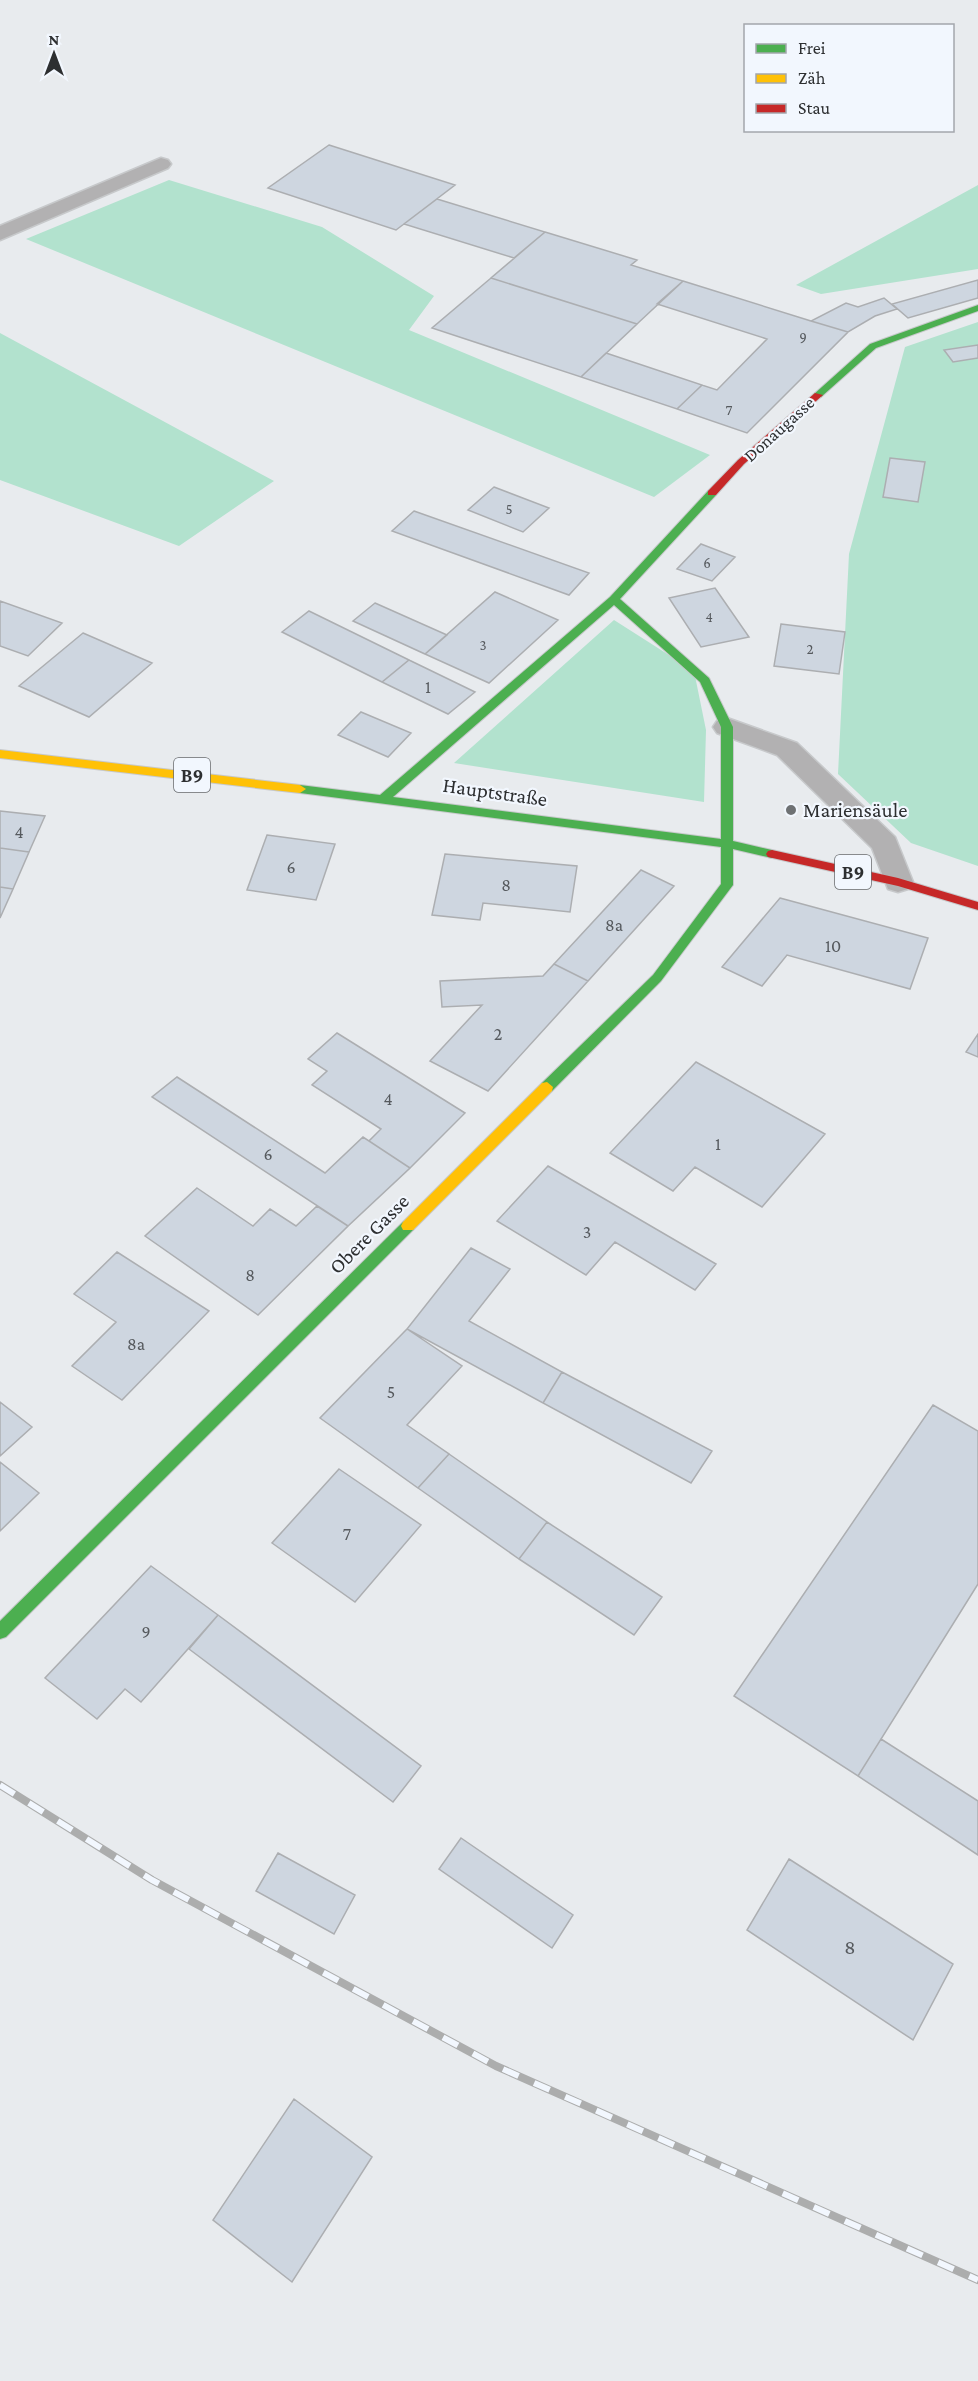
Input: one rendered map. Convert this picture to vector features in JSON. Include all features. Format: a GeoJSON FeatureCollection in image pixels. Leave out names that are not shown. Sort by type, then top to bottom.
{"type":"FeatureCollection","features":[{"type":"Feature","properties":{"kind":"street"},"geometry":{"type":"LineString","coordinates":[[0,234],[160,164]]}},
{"type":"Feature","properties":{"kind":"street","name":"Donaugasse"},"geometry":{"type":"LineString","coordinates":[[383,799],[614,599],[741,462],[873,346],[978,308]]}},
{"type":"Feature","properties":{"kind":"street"},"geometry":{"type":"LineString","coordinates":[[614,599],[705,680],[727,727],[727,844]]}},
{"type":"Feature","properties":{"kind":"street"},"geometry":{"type":"LineString","coordinates":[[727,727],[787,749],[885,844],[898,882]]}},
{"type":"Feature","properties":{"kind":"street","name":"Hauptstraße"},"geometry":{"type":"LineString","coordinates":[[0,754],[383,799],[727,844],[898,882],[978,906]]}},
{"type":"Feature","properties":{"kind":"street","name":"Obere Gasse"},"geometry":{"type":"LineString","coordinates":[[0,1632],[657,978],[728,885],[727,844]]}},
{"type":"Feature","properties":{"kind":"green space"},"geometry":{"type":"Polygon","coordinates":[[[169,180],[322,227],[434,296],[409,330],[710,455],[654,497],[26,239],[169,180]]]}},
{"type":"Feature","properties":{"kind":"green space"},"geometry":{"type":"Polygon","coordinates":[[[978,185],[978,269],[821,294],[796,285],[978,185]]]}},
{"type":"Feature","properties":{"kind":"green space"},"geometry":{"type":"Polygon","coordinates":[[[978,322],[978,866],[911,843],[838,774],[849,554],[905,347],[978,322]]]}},
{"type":"Feature","properties":{"kind":"green space"},"geometry":{"type":"Polygon","coordinates":[[[0,333],[274,481],[179,546],[0,480],[0,333]]]}},
{"type":"Feature","properties":{"kind":"green space"},"geometry":{"type":"Polygon","coordinates":[[[614,620],[694,671],[706,730],[704,802],[454,763],[614,620]]]}},
{"type":"Feature","properties":{"kind":"building"},"geometry":{"type":"Polygon","coordinates":[[[329,145],[455,185],[396,230],[268,188],[329,145]]]}},
{"type":"Feature","properties":{"kind":"building"},"geometry":{"type":"Polygon","coordinates":[[[437,199],[545,232],[514,258],[404,224],[437,199]]]}},
{"type":"Feature","properties":{"kind":"building"},"geometry":{"type":"Polygon","coordinates":[[[545,232],[637,260],[631,265],[683,281],[637,324],[491,278],[545,232]]]}},
{"type":"Feature","properties":{"kind":"building"},"geometry":{"type":"Polygon","coordinates":[[[491,278],[637,324],[581,377],[432,328],[491,278]]]}},
{"type":"Feature","properties":{"kind":"building"},"geometry":{"type":"Polygon","coordinates":[[[978,280],[978,298],[908,318],[892,304],[978,280]]]}},
{"type":"Feature","properties":{"kind":"building"},"geometry":{"type":"Polygon","coordinates":[[[683,281],[848,332],[747,433],[677,409],[702,385],[717,390],[767,339],[657,304],[683,281]]]}},
{"type":"Feature","properties":{"kind":"building"},"geometry":{"type":"Polygon","coordinates":[[[884,298],[897,309],[875,316],[848,332],[811,321],[846,303],[858,307],[884,298]]]}},
{"type":"Feature","properties":{"kind":"building"},"geometry":{"type":"Polygon","coordinates":[[[978,345],[978,358],[953,362],[944,350],[978,345]]]}},
{"type":"Feature","properties":{"kind":"building"},"geometry":{"type":"Polygon","coordinates":[[[606,353],[702,385],[677,409],[581,377],[606,353]]]}},
{"type":"Feature","properties":{"kind":"building"},"geometry":{"type":"Polygon","coordinates":[[[890,458],[925,462],[918,502],[883,497],[890,458]]]}},
{"type":"Feature","properties":{"kind":"building"},"geometry":{"type":"Polygon","coordinates":[[[494,487],[549,508],[523,532],[468,510],[494,487]]]}},
{"type":"Feature","properties":{"kind":"building"},"geometry":{"type":"Polygon","coordinates":[[[414,511],[589,573],[569,595],[392,531],[414,511]]]}},
{"type":"Feature","properties":{"kind":"building"},"geometry":{"type":"Polygon","coordinates":[[[701,544],[735,557],[712,581],[677,569],[701,544]]]}},
{"type":"Feature","properties":{"kind":"building"},"geometry":{"type":"Polygon","coordinates":[[[715,588],[749,637],[701,647],[669,598],[715,588]]]}},
{"type":"Feature","properties":{"kind":"building"},"geometry":{"type":"Polygon","coordinates":[[[495,592],[558,620],[489,683],[425,654],[495,592]]]}},
{"type":"Feature","properties":{"kind":"building"},"geometry":{"type":"Polygon","coordinates":[[[0,601],[62,623],[28,656],[0,646],[0,601]]]}},
{"type":"Feature","properties":{"kind":"building"},"geometry":{"type":"Polygon","coordinates":[[[375,603],[447,635],[425,654],[353,621],[375,603]]]}},
{"type":"Feature","properties":{"kind":"building"},"geometry":{"type":"Polygon","coordinates":[[[309,611],[409,660],[382,682],[282,632],[309,611]]]}},
{"type":"Feature","properties":{"kind":"building"},"geometry":{"type":"Polygon","coordinates":[[[781,624],[845,632],[839,674],[774,666],[781,624]]]}},
{"type":"Feature","properties":{"kind":"building"},"geometry":{"type":"Polygon","coordinates":[[[83,633],[152,663],[89,717],[19,686],[83,633]]]}},
{"type":"Feature","properties":{"kind":"building"},"geometry":{"type":"Polygon","coordinates":[[[409,660],[475,692],[448,714],[382,682],[409,660]]]}},
{"type":"Feature","properties":{"kind":"building"},"geometry":{"type":"Polygon","coordinates":[[[361,712],[411,733],[388,757],[338,735],[361,712]]]}},
{"type":"Feature","properties":{"kind":"building"},"geometry":{"type":"Polygon","coordinates":[[[0,811],[45,816],[29,852],[0,848],[0,811]]]}},
{"type":"Feature","properties":{"kind":"building"},"geometry":{"type":"Polygon","coordinates":[[[267,835],[335,844],[316,900],[247,890],[267,835]]]}},
{"type":"Feature","properties":{"kind":"building"},"geometry":{"type":"Polygon","coordinates":[[[0,848],[29,852],[13,889],[0,887],[0,848]]]}},
{"type":"Feature","properties":{"kind":"building"},"geometry":{"type":"Polygon","coordinates":[[[445,854],[577,866],[570,912],[483,903],[480,920],[432,915],[445,854]]]}},
{"type":"Feature","properties":{"kind":"building"},"geometry":{"type":"Polygon","coordinates":[[[641,870],[674,886],[588,981],[554,964],[641,870]]]}},
{"type":"Feature","properties":{"kind":"building"},"geometry":{"type":"Polygon","coordinates":[[[0,887],[13,889],[0,918],[0,887]]]}},
{"type":"Feature","properties":{"kind":"building"},"geometry":{"type":"Polygon","coordinates":[[[780,898],[928,938],[910,989],[787,955],[762,986],[722,967],[780,898]]]}},
{"type":"Feature","properties":{"kind":"building"},"geometry":{"type":"Polygon","coordinates":[[[554,964],[588,981],[488,1091],[430,1061],[482,1005],[442,1007],[440,981],[543,976],[554,964]]]}},
{"type":"Feature","properties":{"kind":"building"},"geometry":{"type":"Polygon","coordinates":[[[337,1033],[465,1113],[410,1168],[369,1141],[381,1129],[312,1085],[327,1071],[308,1059],[337,1033]]]}},
{"type":"Feature","properties":{"kind":"building"},"geometry":{"type":"Polygon","coordinates":[[[978,1034],[978,1057],[966,1052],[978,1034]]]}},
{"type":"Feature","properties":{"kind":"building"},"geometry":{"type":"Polygon","coordinates":[[[696,1062],[825,1134],[762,1207],[695,1167],[673,1191],[610,1153],[696,1062]]]}},
{"type":"Feature","properties":{"kind":"building"},"geometry":{"type":"Polygon","coordinates":[[[177,1077],[325,1173],[363,1137],[410,1168],[348,1226],[152,1097],[177,1077]]]}},
{"type":"Feature","properties":{"kind":"building"},"geometry":{"type":"Polygon","coordinates":[[[548,1166],[716,1264],[695,1290],[615,1242],[586,1275],[497,1221],[548,1166]]]}},
{"type":"Feature","properties":{"kind":"building"},"geometry":{"type":"Polygon","coordinates":[[[197,1188],[253,1226],[270,1209],[296,1226],[317,1206],[348,1226],[258,1315],[145,1236],[197,1188]]]}},
{"type":"Feature","properties":{"kind":"building"},"geometry":{"type":"Polygon","coordinates":[[[471,1248],[510,1269],[469,1321],[562,1372],[543,1403],[407,1329],[471,1248]]]}},
{"type":"Feature","properties":{"kind":"building"},"geometry":{"type":"Polygon","coordinates":[[[117,1252],[209,1311],[122,1400],[72,1366],[116,1322],[74,1294],[117,1252]]]}},
{"type":"Feature","properties":{"kind":"building"},"geometry":{"type":"Polygon","coordinates":[[[407,1329],[462,1366],[407,1425],[449,1454],[418,1488],[320,1418],[407,1329]]]}},
{"type":"Feature","properties":{"kind":"building"},"geometry":{"type":"Polygon","coordinates":[[[562,1372],[712,1451],[691,1483],[543,1403],[562,1372]]]}},
{"type":"Feature","properties":{"kind":"building"},"geometry":{"type":"Polygon","coordinates":[[[0,1402],[32,1427],[0,1456],[0,1402]]]}},
{"type":"Feature","properties":{"kind":"building"},"geometry":{"type":"Polygon","coordinates":[[[933,1405],[978,1431],[978,1584],[858,1776],[734,1696],[933,1405]]]}},
{"type":"Feature","properties":{"kind":"building"},"geometry":{"type":"Polygon","coordinates":[[[449,1454],[547,1522],[519,1559],[418,1488],[449,1454]]]}},
{"type":"Feature","properties":{"kind":"building"},"geometry":{"type":"Polygon","coordinates":[[[0,1462],[39,1493],[0,1531],[0,1462]]]}},
{"type":"Feature","properties":{"kind":"building"},"geometry":{"type":"Polygon","coordinates":[[[339,1469],[421,1525],[355,1602],[272,1543],[339,1469]]]}},
{"type":"Feature","properties":{"kind":"building"},"geometry":{"type":"Polygon","coordinates":[[[547,1522],[662,1597],[634,1635],[519,1559],[547,1522]]]}},
{"type":"Feature","properties":{"kind":"building"},"geometry":{"type":"Polygon","coordinates":[[[151,1566],[218,1615],[141,1702],[125,1689],[97,1719],[45,1678],[151,1566]]]}},
{"type":"Feature","properties":{"kind":"building"},"geometry":{"type":"Polygon","coordinates":[[[218,1615],[421,1766],[393,1802],[189,1649],[218,1615]]]}},
{"type":"Feature","properties":{"kind":"building"},"geometry":{"type":"Polygon","coordinates":[[[881,1739],[978,1801],[978,1855],[858,1776],[881,1739]]]}},
{"type":"Feature","properties":{"kind":"building"},"geometry":{"type":"Polygon","coordinates":[[[461,1838],[573,1915],[552,1948],[439,1869],[461,1838]]]}},
{"type":"Feature","properties":{"kind":"building"},"geometry":{"type":"Polygon","coordinates":[[[278,1853],[355,1895],[334,1934],[256,1891],[278,1853]]]}},
{"type":"Feature","properties":{"kind":"building"},"geometry":{"type":"Polygon","coordinates":[[[789,1859],[953,1964],[913,2040],[747,1930],[789,1859]]]}},
{"type":"Feature","properties":{"kind":"building"},"geometry":{"type":"Polygon","coordinates":[[[294,2099],[372,2157],[292,2282],[213,2220],[294,2099]]]}},
{"type":"Feature","properties":{"kind":"railway"},"geometry":{"type":"LineString","coordinates":[[0,1785],[152,1880],[496,2066],[978,2280]]}},
{"type":"Feature","properties":{"kind":"traffic: fast"},"geometry":{"type":"LineString","coordinates":[[818,395],[873,346],[978,308]]}},
{"type":"Feature","properties":{"kind":"traffic: fast"},"geometry":{"type":"LineString","coordinates":[[383,799],[614,599],[712,493]]}},
{"type":"Feature","properties":{"kind":"traffic: fast"},"geometry":{"type":"LineString","coordinates":[[547,1087],[657,978],[727,885],[727,727],[705,680],[614,599]]}},
{"type":"Feature","properties":{"kind":"traffic: fast"},"geometry":{"type":"LineString","coordinates":[[300,789],[727,844],[772,854]]}},
{"type":"Feature","properties":{"kind":"traffic: fast"},"geometry":{"type":"LineString","coordinates":[[0,1632],[408,1226]]}},
{"type":"Feature","properties":{"kind":"traffic: slow"},"geometry":{"type":"LineString","coordinates":[[0,754],[300,789]]}},
{"type":"Feature","properties":{"kind":"traffic: slow"},"geometry":{"type":"LineString","coordinates":[[408,1226],[547,1087]]}},
{"type":"Feature","properties":{"kind":"traffic: jam"},"geometry":{"type":"LineString","coordinates":[[712,493],[741,462],[818,395]]}},
{"type":"Feature","properties":{"kind":"traffic: jam"},"geometry":{"type":"LineString","coordinates":[[772,854],[898,882],[978,906]]}},
{"type":"Feature","properties":{"kind":"place","name":"Mariensäule"},"geometry":{"type":"Point","coordinates":[791,810]}}]}
